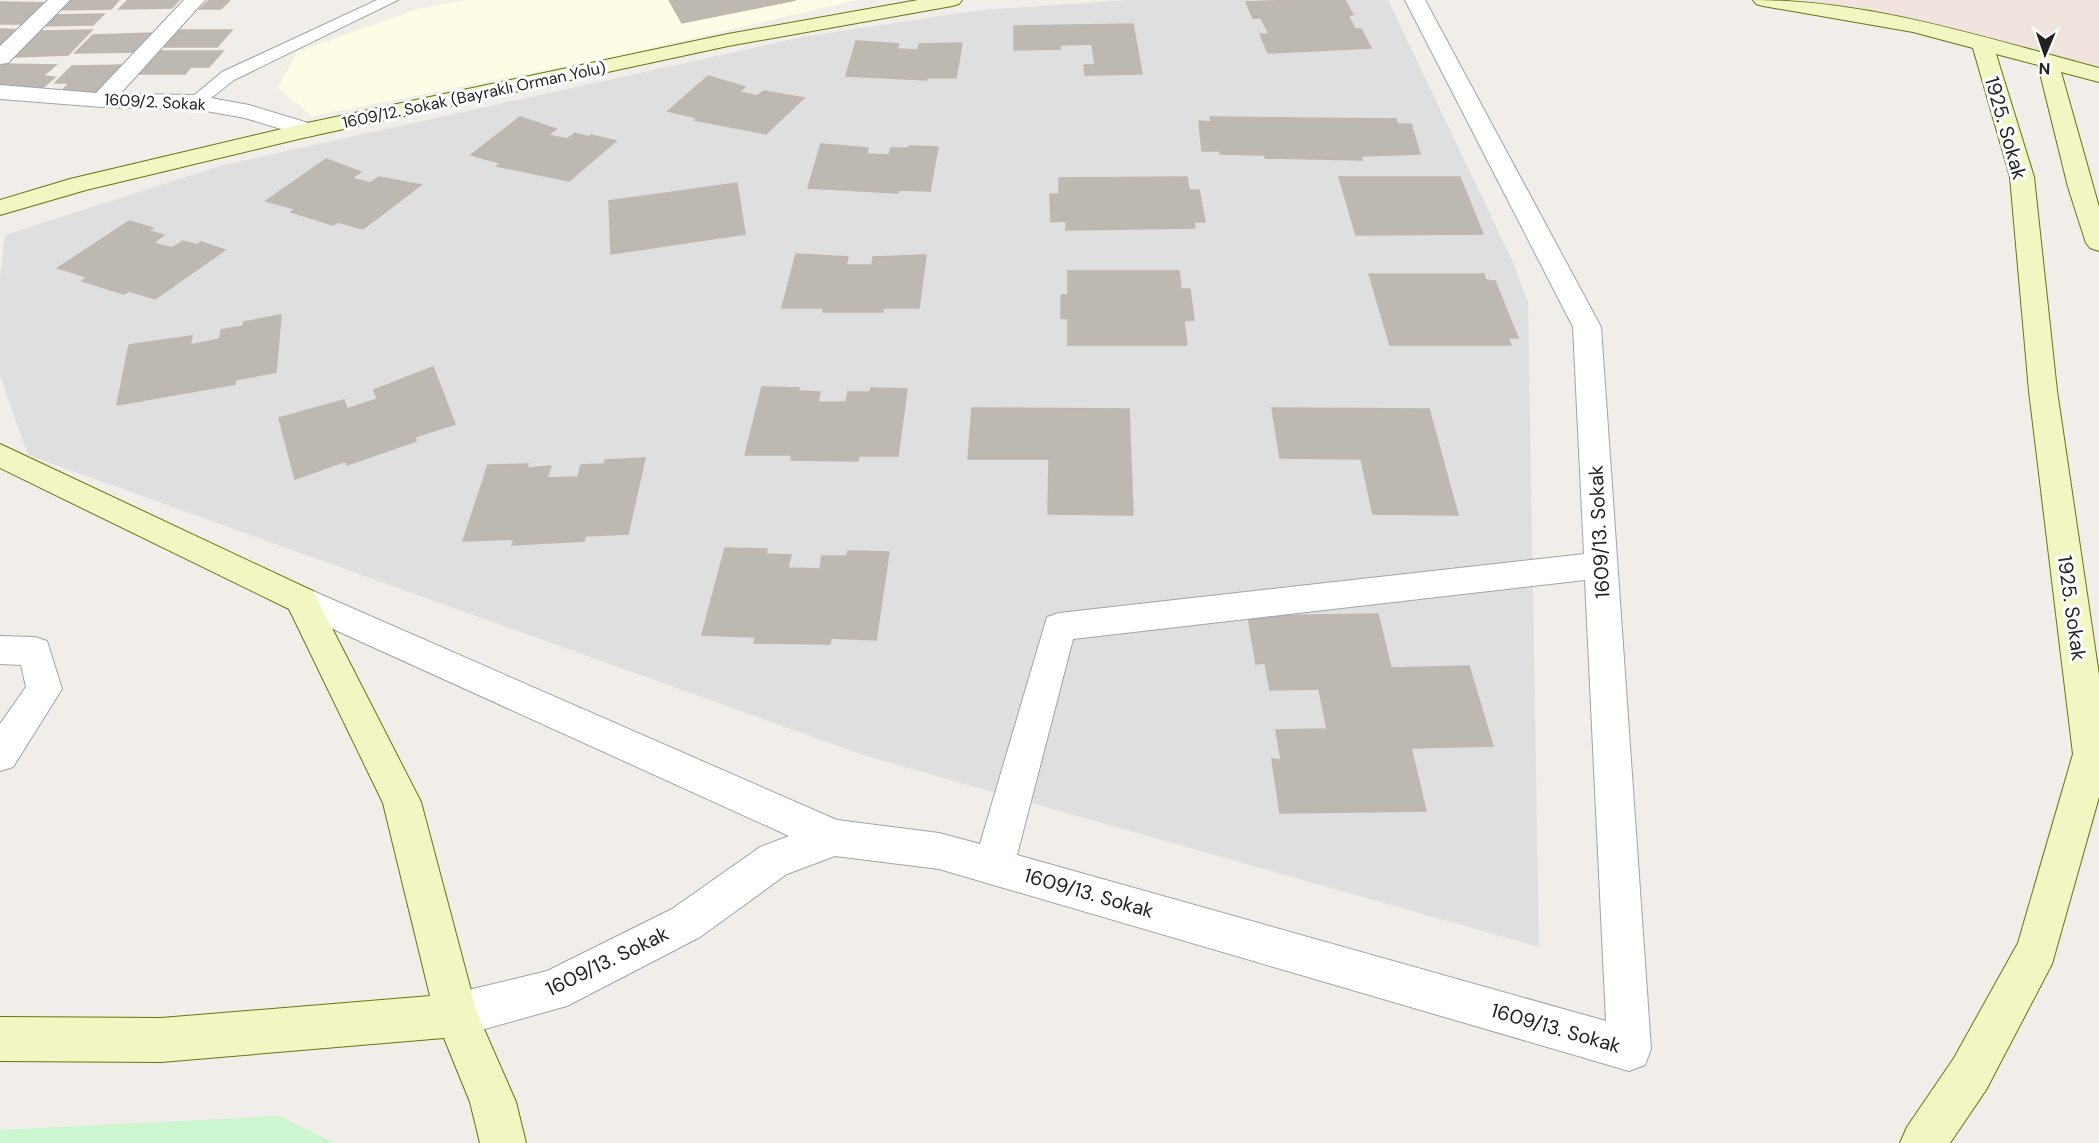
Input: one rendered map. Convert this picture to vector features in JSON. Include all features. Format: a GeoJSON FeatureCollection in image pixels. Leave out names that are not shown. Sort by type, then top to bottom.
{"type":"FeatureCollection","features":[{"type":"Feature","properties":{"kind":"main road","name":"1609/12. Sokak (Bayraklı Orman Yolu)"},"geometry":{"type":"LineString","coordinates":[[0,208],[79,184],[308,130],[728,40],[952,0]]}},
{"type":"Feature","properties":{"kind":"main road"},"geometry":{"type":"LineString","coordinates":[[1762,0],[1914,26],[2047,59],[2099,75]]}},
{"type":"Feature","properties":{"kind":"main road","name":"1925. Sokak"},"geometry":{"type":"LineString","coordinates":[[1923,1143],[1970,1074],[2037,950],[2092,754],[2043,391],[2022,177],[1982,42]]}},
{"type":"Feature","properties":{"kind":"main road"},"geometry":{"type":"LineString","coordinates":[[2047,59],[2080,187],[2099,243]]}},
{"type":"Feature","properties":{"kind":"main road"},"geometry":{"type":"LineString","coordinates":[[0,455],[301,600],[402,802],[456,1015],[493,1102],[503,1143]]}},
{"type":"Feature","properties":{"kind":"main road"},"geometry":{"type":"LineString","coordinates":[[0,1039],[161,1040],[456,1015]]}},
{"type":"Feature","properties":{"kind":"street"},"geometry":{"type":"LineString","coordinates":[[0,58],[60,0]]}},
{"type":"Feature","properties":{"kind":"street"},"geometry":{"type":"LineString","coordinates":[[102,100],[190,0]]}},
{"type":"Feature","properties":{"kind":"street"},"geometry":{"type":"LineString","coordinates":[[102,100],[195,0]]}},
{"type":"Feature","properties":{"kind":"street","name":"1609/13. Sokak"},"geometry":{"type":"LineString","coordinates":[[456,1015],[552,991],[686,923],[774,861],[835,838],[939,850],[1629,1049],[1587,327],[1415,0]]}},
{"type":"Feature","properties":{"kind":"street","name":"1609/2. Sokak"},"geometry":{"type":"LineString","coordinates":[[0,92],[102,100],[195,102],[249,112],[308,130]]}},
{"type":"Feature","properties":{"kind":"street"},"geometry":{"type":"LineString","coordinates":[[994,866],[1059,627],[1601,565]]}},
{"type":"Feature","properties":{"kind":"street"},"geometry":{"type":"LineString","coordinates":[[301,600],[835,838]]}},
{"type":"Feature","properties":{"kind":"street"},"geometry":{"type":"LineString","coordinates":[[0,650],[35,651],[44,690],[0,755]]}},
{"type":"Feature","properties":{"kind":"lane"},"geometry":{"type":"LineString","coordinates":[[195,102],[228,76],[390,0]]}},
{"type":"Feature","properties":{"kind":"shaded area"},"geometry":{"type":"Polygon","coordinates":[[[467,0],[857,0],[608,58],[312,116],[278,88],[297,52],[418,9],[467,0]]]}},
{"type":"Feature","properties":{"kind":"shaded area"},"geometry":{"type":"Polygon","coordinates":[[[1129,0],[1388,0],[1512,260],[1528,302],[1539,947],[866,756],[28,455],[0,376],[0,277],[5,235],[223,165],[802,37],[981,10],[1129,0]]]}},
{"type":"Feature","properties":{"kind":"shaded area"},"geometry":{"type":"Polygon","coordinates":[[[1803,0],[2099,0],[2099,66],[1946,27],[1803,0]]]}},
{"type":"Feature","properties":{"kind":"green space"},"geometry":{"type":"Polygon","coordinates":[[[279,1116],[335,1143],[0,1143],[0,1130],[279,1116]]]}},
{"type":"Feature","properties":{"kind":"building"},"geometry":{"type":"Polygon","coordinates":[[[67,0],[119,0],[111,9],[57,10],[67,0]]]}},
{"type":"Feature","properties":{"kind":"building"},"geometry":{"type":"Polygon","coordinates":[[[128,0],[179,0],[172,8],[119,9],[128,0]]]}},
{"type":"Feature","properties":{"kind":"building"},"geometry":{"type":"Polygon","coordinates":[[[209,0],[230,0],[221,9],[200,9],[209,0]]]}},
{"type":"Feature","properties":{"kind":"building"},"geometry":{"type":"Polygon","coordinates":[[[669,0],[796,0],[682,23],[669,0]]]}},
{"type":"Feature","properties":{"kind":"building"},"geometry":{"type":"Polygon","coordinates":[[[1345,0],[1353,15],[1348,15],[1355,29],[1361,29],[1371,48],[1268,53],[1260,34],[1269,34],[1261,18],[1253,18],[1246,2],[1345,0]]]}},
{"type":"Feature","properties":{"kind":"building"},"geometry":{"type":"Polygon","coordinates":[[[0,2],[52,3],[27,24],[0,24],[0,2]]]}},
{"type":"Feature","properties":{"kind":"building"},"geometry":{"type":"Polygon","coordinates":[[[104,14],[93,25],[40,26],[51,15],[104,14]]]}},
{"type":"Feature","properties":{"kind":"building"},"geometry":{"type":"Polygon","coordinates":[[[1133,24],[1142,74],[1085,75],[1084,65],[1095,65],[1092,44],[1060,45],[1060,49],[1014,50],[1014,26],[1133,24]]]}},
{"type":"Feature","properties":{"kind":"building"},"geometry":{"type":"Polygon","coordinates":[[[0,29],[24,30],[0,50],[0,29]]]}},
{"type":"Feature","properties":{"kind":"building"},"geometry":{"type":"Polygon","coordinates":[[[92,30],[68,55],[16,57],[41,31],[92,30]]]}},
{"type":"Feature","properties":{"kind":"building"},"geometry":{"type":"Polygon","coordinates":[[[175,30],[232,30],[217,47],[159,47],[175,30]]]}},
{"type":"Feature","properties":{"kind":"building"},"geometry":{"type":"Polygon","coordinates":[[[152,33],[137,52],[75,53],[93,35],[152,33]]]}},
{"type":"Feature","properties":{"kind":"building"},"geometry":{"type":"Polygon","coordinates":[[[856,41],[899,44],[897,49],[918,50],[919,44],[962,43],[956,78],[927,78],[927,80],[846,76],[856,41]]]}},
{"type":"Feature","properties":{"kind":"building"},"geometry":{"type":"Polygon","coordinates":[[[154,51],[223,51],[209,67],[191,67],[185,74],[133,74],[154,51]]]}},
{"type":"Feature","properties":{"kind":"building"},"geometry":{"type":"Polygon","coordinates":[[[4,64],[56,65],[43,76],[55,77],[40,90],[0,89],[0,67],[4,64]]]}},
{"type":"Feature","properties":{"kind":"building"},"geometry":{"type":"Polygon","coordinates":[[[127,65],[102,91],[61,92],[69,83],[55,83],[72,66],[127,65]]]}},
{"type":"Feature","properties":{"kind":"building"},"geometry":{"type":"Polygon","coordinates":[[[708,76],[745,87],[739,92],[757,96],[764,91],[804,98],[766,134],[695,120],[697,118],[668,111],[708,76]]]}},
{"type":"Feature","properties":{"kind":"building"},"geometry":{"type":"Polygon","coordinates":[[[520,117],[556,129],[548,135],[567,139],[575,133],[616,141],[569,181],[497,166],[500,163],[471,155],[520,117]]]}},
{"type":"Feature","properties":{"kind":"building"},"geometry":{"type":"Polygon","coordinates":[[[1210,117],[1396,119],[1397,124],[1411,124],[1420,154],[1361,156],[1362,160],[1265,158],[1265,155],[1220,154],[1220,151],[1202,151],[1199,121],[1211,122],[1210,117]]]}},
{"type":"Feature","properties":{"kind":"building"},"geometry":{"type":"Polygon","coordinates":[[[821,144],[868,148],[867,154],[889,155],[891,148],[938,147],[930,191],[898,190],[898,193],[808,188],[821,144]]]}},
{"type":"Feature","properties":{"kind":"building"},"geometry":{"type":"Polygon","coordinates":[[[326,159],[361,172],[352,178],[370,183],[379,177],[421,185],[363,229],[338,222],[333,225],[291,212],[295,209],[266,201],[326,159]]]}},
{"type":"Feature","properties":{"kind":"building"},"geometry":{"type":"Polygon","coordinates":[[[1187,177],[1189,190],[1199,190],[1205,222],[1194,222],[1195,228],[1066,230],[1066,221],[1051,222],[1050,194],[1059,194],[1059,178],[1187,177]]]}},
{"type":"Feature","properties":{"kind":"building"},"geometry":{"type":"Polygon","coordinates":[[[1339,177],[1460,177],[1483,234],[1356,235],[1339,177]]]}},
{"type":"Feature","properties":{"kind":"building"},"geometry":{"type":"Polygon","coordinates":[[[737,183],[745,234],[611,254],[609,201],[737,183]]]}},
{"type":"Feature","properties":{"kind":"building"},"geometry":{"type":"Polygon","coordinates":[[[129,221],[153,228],[149,231],[164,235],[153,243],[172,248],[183,241],[197,245],[201,242],[225,250],[155,299],[129,291],[124,294],[82,281],[87,277],[58,268],[129,221]]]}},
{"type":"Feature","properties":{"kind":"building"},"geometry":{"type":"Polygon","coordinates":[[[796,254],[848,257],[846,265],[872,265],[873,257],[926,255],[919,308],[883,308],[883,312],[823,312],[824,308],[782,308],[796,254]]]}},
{"type":"Feature","properties":{"kind":"building"},"geometry":{"type":"Polygon","coordinates":[[[1068,271],[1179,271],[1181,289],[1190,289],[1194,320],[1184,321],[1187,345],[1068,345],[1068,319],[1061,318],[1061,295],[1068,295],[1068,271]]]}},
{"type":"Feature","properties":{"kind":"building"},"geometry":{"type":"Polygon","coordinates":[[[1369,274],[1484,274],[1486,280],[1495,281],[1518,338],[1508,338],[1511,345],[1390,345],[1369,274]]]}},
{"type":"Feature","properties":{"kind":"building"},"geometry":{"type":"Polygon","coordinates":[[[281,315],[276,372],[235,380],[235,384],[117,405],[129,345],[192,336],[190,345],[220,339],[221,330],[243,326],[244,322],[281,315]]]}},
{"type":"Feature","properties":{"kind":"building"},"geometry":{"type":"Polygon","coordinates":[[[433,367],[455,424],[415,437],[416,441],[347,465],[346,461],[295,479],[279,418],[344,400],[347,409],[377,399],[374,390],[433,367]]]}},
{"type":"Feature","properties":{"kind":"building"},"geometry":{"type":"Polygon","coordinates":[[[762,387],[799,388],[798,391],[820,392],[818,402],[846,402],[848,392],[870,392],[871,388],[907,389],[898,456],[859,456],[858,461],[791,460],[792,455],[745,455],[762,387]]]}},
{"type":"Feature","properties":{"kind":"building"},"geometry":{"type":"Polygon","coordinates":[[[972,408],[1129,409],[1133,515],[1048,514],[1049,459],[968,459],[972,408]]]}},
{"type":"Feature","properties":{"kind":"building"},"geometry":{"type":"Polygon","coordinates":[[[1272,408],[1429,409],[1458,515],[1373,514],[1361,459],[1280,458],[1272,408]]]}},
{"type":"Feature","properties":{"kind":"building"},"geometry":{"type":"Polygon","coordinates":[[[645,458],[628,534],[585,536],[584,541],[512,545],[514,539],[463,541],[488,465],[528,464],[527,468],[551,466],[547,478],[578,477],[581,465],[604,464],[605,460],[645,458]]]}},
{"type":"Feature","properties":{"kind":"building"},"geometry":{"type":"Polygon","coordinates":[[[725,548],[767,549],[766,554],[791,555],[788,568],[820,569],[822,556],[847,556],[848,551],[889,552],[876,640],[831,638],[830,644],[754,643],[755,637],[702,635],[725,548]]]}},
{"type":"Feature","properties":{"kind":"building"},"geometry":{"type":"Polygon","coordinates":[[[1378,614],[1391,668],[1469,666],[1493,746],[1411,748],[1426,811],[1280,813],[1272,759],[1281,760],[1276,730],[1327,729],[1319,689],[1270,690],[1265,663],[1256,664],[1248,616],[1378,614]]]}}]}
